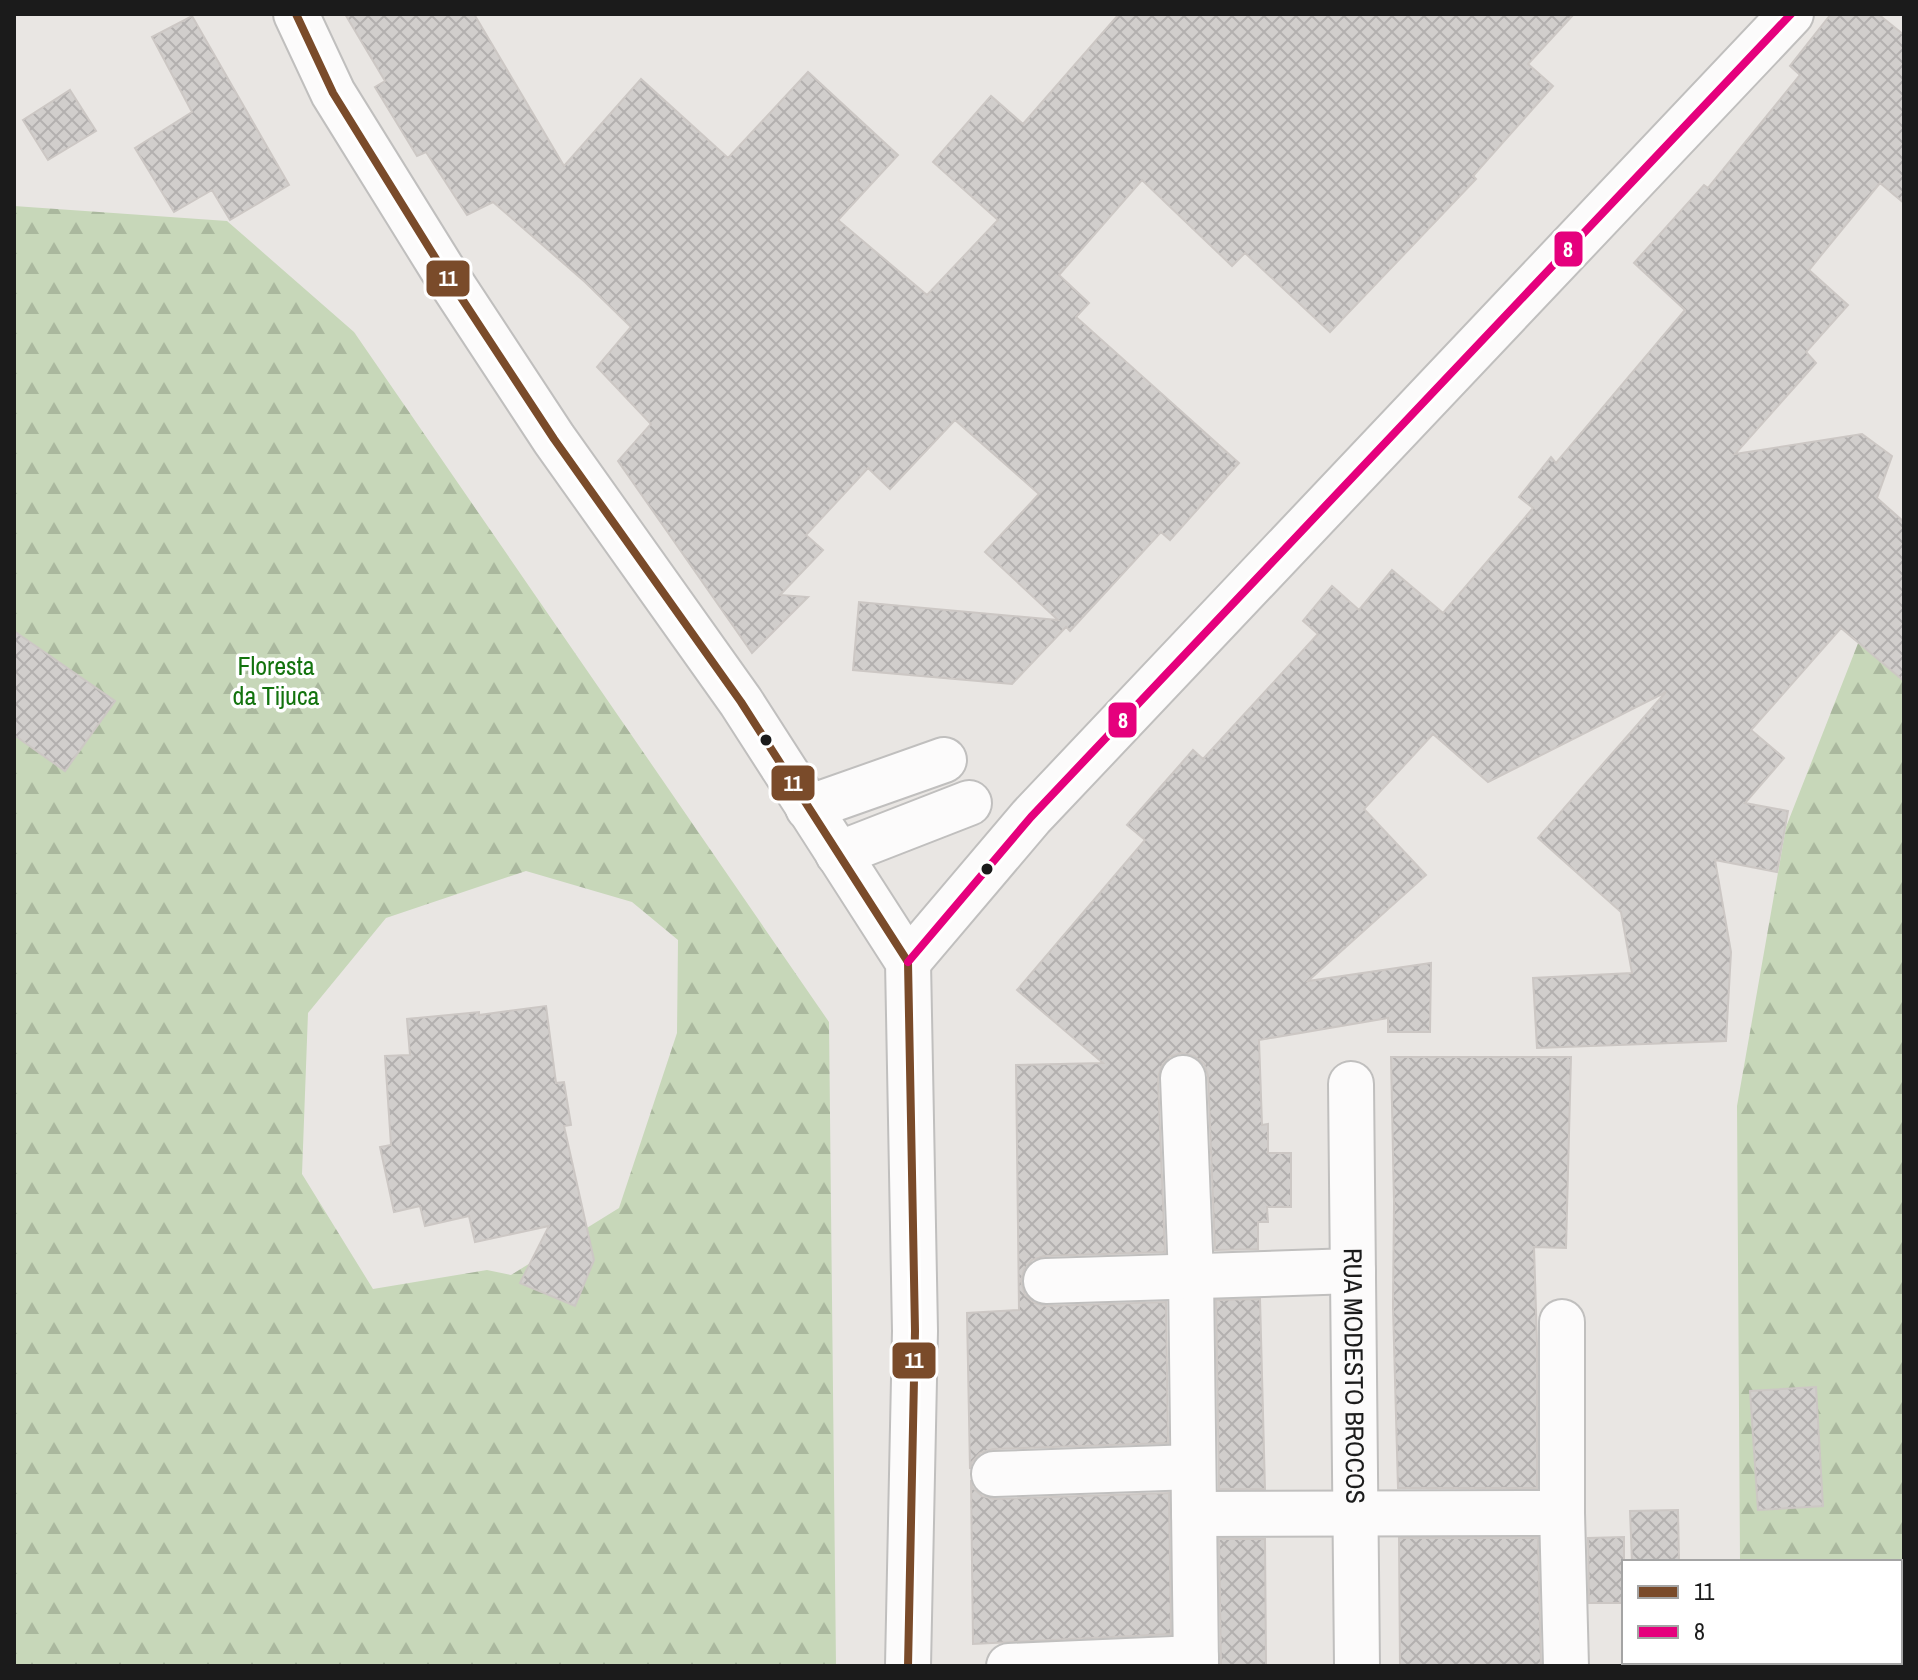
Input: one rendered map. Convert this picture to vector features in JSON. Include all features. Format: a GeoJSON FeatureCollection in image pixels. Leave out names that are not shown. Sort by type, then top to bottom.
{"type":"FeatureCollection","features":[{"type":"Feature","properties":{"kind":"street"},"geometry":{"type":"LineString","coordinates":[[296,14],[333,93],[441,267],[554,439],[741,702],[908,962],[915,1331],[908,1666]]}},
{"type":"Feature","properties":{"kind":"street"},"geometry":{"type":"LineString","coordinates":[[908,962],[1031,817],[1791,14]]}},
{"type":"Feature","properties":{"kind":"street"},"geometry":{"type":"LineString","coordinates":[[808,808],[944,760]]}},
{"type":"Feature","properties":{"kind":"street"},"geometry":{"type":"LineString","coordinates":[[838,854],[969,803]]}},
{"type":"Feature","properties":{"kind":"street"},"geometry":{"type":"LineString","coordinates":[[1009,1666],[1196,1662],[1191,1276],[1183,1078]]}},
{"type":"Feature","properties":{"kind":"street","name":"RUA MODESTO BROCOS"},"geometry":{"type":"LineString","coordinates":[[1351,1084],[1357,1666]]}},
{"type":"Feature","properties":{"kind":"street"},"geometry":{"type":"LineString","coordinates":[[1046,1281],[1353,1271]]}},
{"type":"Feature","properties":{"kind":"street"},"geometry":{"type":"LineString","coordinates":[[1562,1322],[1566,1666]]}},
{"type":"Feature","properties":{"kind":"street"},"geometry":{"type":"LineString","coordinates":[[994,1474],[1193,1467]]}},
{"type":"Feature","properties":{"kind":"street"},"geometry":{"type":"LineString","coordinates":[[1194,1514],[1562,1513]]}},
{"type":"Feature","properties":{"kind":"green space","name":"Floresta da Tijuca"},"geometry":{"type":"Polygon","coordinates":[[[14,206],[227,221],[354,332],[829,1022],[836,1666],[14,1666],[14,206]],[[526,871],[386,918],[308,1013],[302,1174],[373,1289],[487,1270],[511,1275],[619,1208],[677,1033],[678,940],[632,902],[526,871]]]}},
{"type":"Feature","properties":{"kind":"green space"},"geometry":{"type":"Polygon","coordinates":[[[1904,526],[1904,1666],[1741,1666],[1902,1664],[1902,1560],[1740,1560],[1737,1106],[1786,827],[1904,526]]]}},
{"type":"Feature","properties":{"kind":"building"},"geometry":{"type":"Polygon","coordinates":[[[345,14],[474,14],[564,166],[641,79],[728,158],[808,72],[898,155],[838,220],[927,295],[998,220],[933,162],[991,96],[1023,124],[1119,14],[1574,14],[1528,64],[1553,86],[1473,176],[1476,179],[1330,332],[1245,253],[1232,266],[1142,180],[1059,275],[1089,303],[1076,317],[1239,463],[1170,540],[1161,532],[1070,631],[1066,627],[1012,684],[853,670],[859,602],[1058,620],[985,552],[1039,494],[955,420],[890,489],[868,468],[806,535],[823,550],[780,595],[808,597],[752,653],[618,461],[651,424],[597,367],[631,327],[585,282],[493,202],[467,215],[426,152],[417,156],[375,87],[385,81],[345,14]]]}},
{"type":"Feature","properties":{"kind":"building"},"geometry":{"type":"Polygon","coordinates":[[[1831,14],[1878,14],[1904,35],[1904,203],[1880,183],[1809,270],[1848,305],[1806,352],[1816,363],[1735,454],[1862,434],[1892,456],[1877,498],[1904,522],[1904,681],[1841,628],[1751,730],[1784,758],[1745,803],[1788,811],[1777,872],[1715,860],[1731,952],[1726,1041],[1537,1048],[1533,978],[1632,973],[1621,912],[1538,838],[1666,692],[1488,782],[1433,734],[1364,809],[1426,875],[1308,981],[1431,963],[1430,1032],[1388,1032],[1388,1018],[1259,1040],[1262,1125],[1268,1124],[1268,1153],[1291,1153],[1291,1207],[1267,1207],[1268,1222],[1258,1222],[1258,1249],[1215,1250],[1208,1076],[1204,1064],[1194,1056],[1181,1053],[1169,1057],[1161,1067],[1158,1079],[1165,1252],[1044,1256],[1032,1260],[1024,1270],[1021,1281],[1025,1295],[1035,1303],[1046,1306],[1166,1302],[1168,1443],[993,1449],[980,1453],[970,1469],[967,1313],[1019,1310],[1016,1065],[1103,1063],[1017,990],[1145,840],[1127,825],[1193,750],[1203,759],[1318,634],[1303,621],[1332,586],[1359,610],[1392,570],[1443,613],[1533,508],[1519,497],[1551,457],[1556,463],[1685,310],[1634,263],[1704,185],[1708,188],[1800,75],[1790,66],[1831,14]]]}},
{"type":"Feature","properties":{"kind":"building"},"geometry":{"type":"Polygon","coordinates":[[[192,16],[289,185],[230,220],[212,190],[174,212],[135,148],[192,112],[152,37],[192,16]]]}},
{"type":"Feature","properties":{"kind":"building"},"geometry":{"type":"Polygon","coordinates":[[[70,90],[96,131],[48,160],[23,120],[70,90]]]}},
{"type":"Feature","properties":{"kind":"building"},"geometry":{"type":"Polygon","coordinates":[[[14,631],[115,701],[65,771],[14,735],[14,631]]]}},
{"type":"Feature","properties":{"kind":"building"},"geometry":{"type":"Polygon","coordinates":[[[546,1006],[556,1083],[564,1082],[571,1125],[564,1126],[594,1260],[575,1306],[520,1283],[549,1226],[475,1242],[469,1216],[425,1226],[420,1206],[394,1212],[380,1147],[391,1145],[385,1056],[410,1055],[407,1019],[479,1012],[479,1015],[546,1006]]]}},
{"type":"Feature","properties":{"kind":"building"},"geometry":{"type":"Polygon","coordinates":[[[1391,1057],[1571,1057],[1566,1248],[1534,1247],[1537,1488],[1398,1488],[1391,1057]]]}},
{"type":"Feature","properties":{"kind":"building"},"geometry":{"type":"Polygon","coordinates":[[[1260,1299],[1265,1489],[1219,1489],[1216,1300],[1260,1299]]]}},
{"type":"Feature","properties":{"kind":"building"},"geometry":{"type":"Polygon","coordinates":[[[1816,1387],[1823,1506],[1758,1510],[1750,1391],[1816,1387]]]}},
{"type":"Feature","properties":{"kind":"building"},"geometry":{"type":"Polygon","coordinates":[[[971,1480],[973,1488],[982,1496],[995,1499],[1169,1493],[1171,1634],[973,1644],[971,1480]]]}},
{"type":"Feature","properties":{"kind":"building"},"geometry":{"type":"Polygon","coordinates":[[[1678,1510],[1679,1560],[1632,1560],[1630,1511],[1678,1510]]]}},
{"type":"Feature","properties":{"kind":"building"},"geometry":{"type":"Polygon","coordinates":[[[1624,1537],[1622,1603],[1589,1603],[1588,1538],[1624,1537]]]}},
{"type":"Feature","properties":{"kind":"building"},"geometry":{"type":"Polygon","coordinates":[[[1399,1538],[1538,1538],[1541,1666],[1400,1666],[1399,1538]]]}},
{"type":"Feature","properties":{"kind":"building"},"geometry":{"type":"Polygon","coordinates":[[[1219,1539],[1265,1539],[1266,1666],[1221,1666],[1219,1539]]]}},
{"type":"Feature","properties":{"kind":"transit line","name":"11"},"geometry":{"type":"LineString","coordinates":[[296,14],[333,93],[441,267],[554,439],[741,702],[908,962],[915,1331],[908,1666]]}},
{"type":"Feature","properties":{"kind":"transit line","name":"8"},"geometry":{"type":"LineString","coordinates":[[908,962],[1031,817],[1791,14]]}}]}
